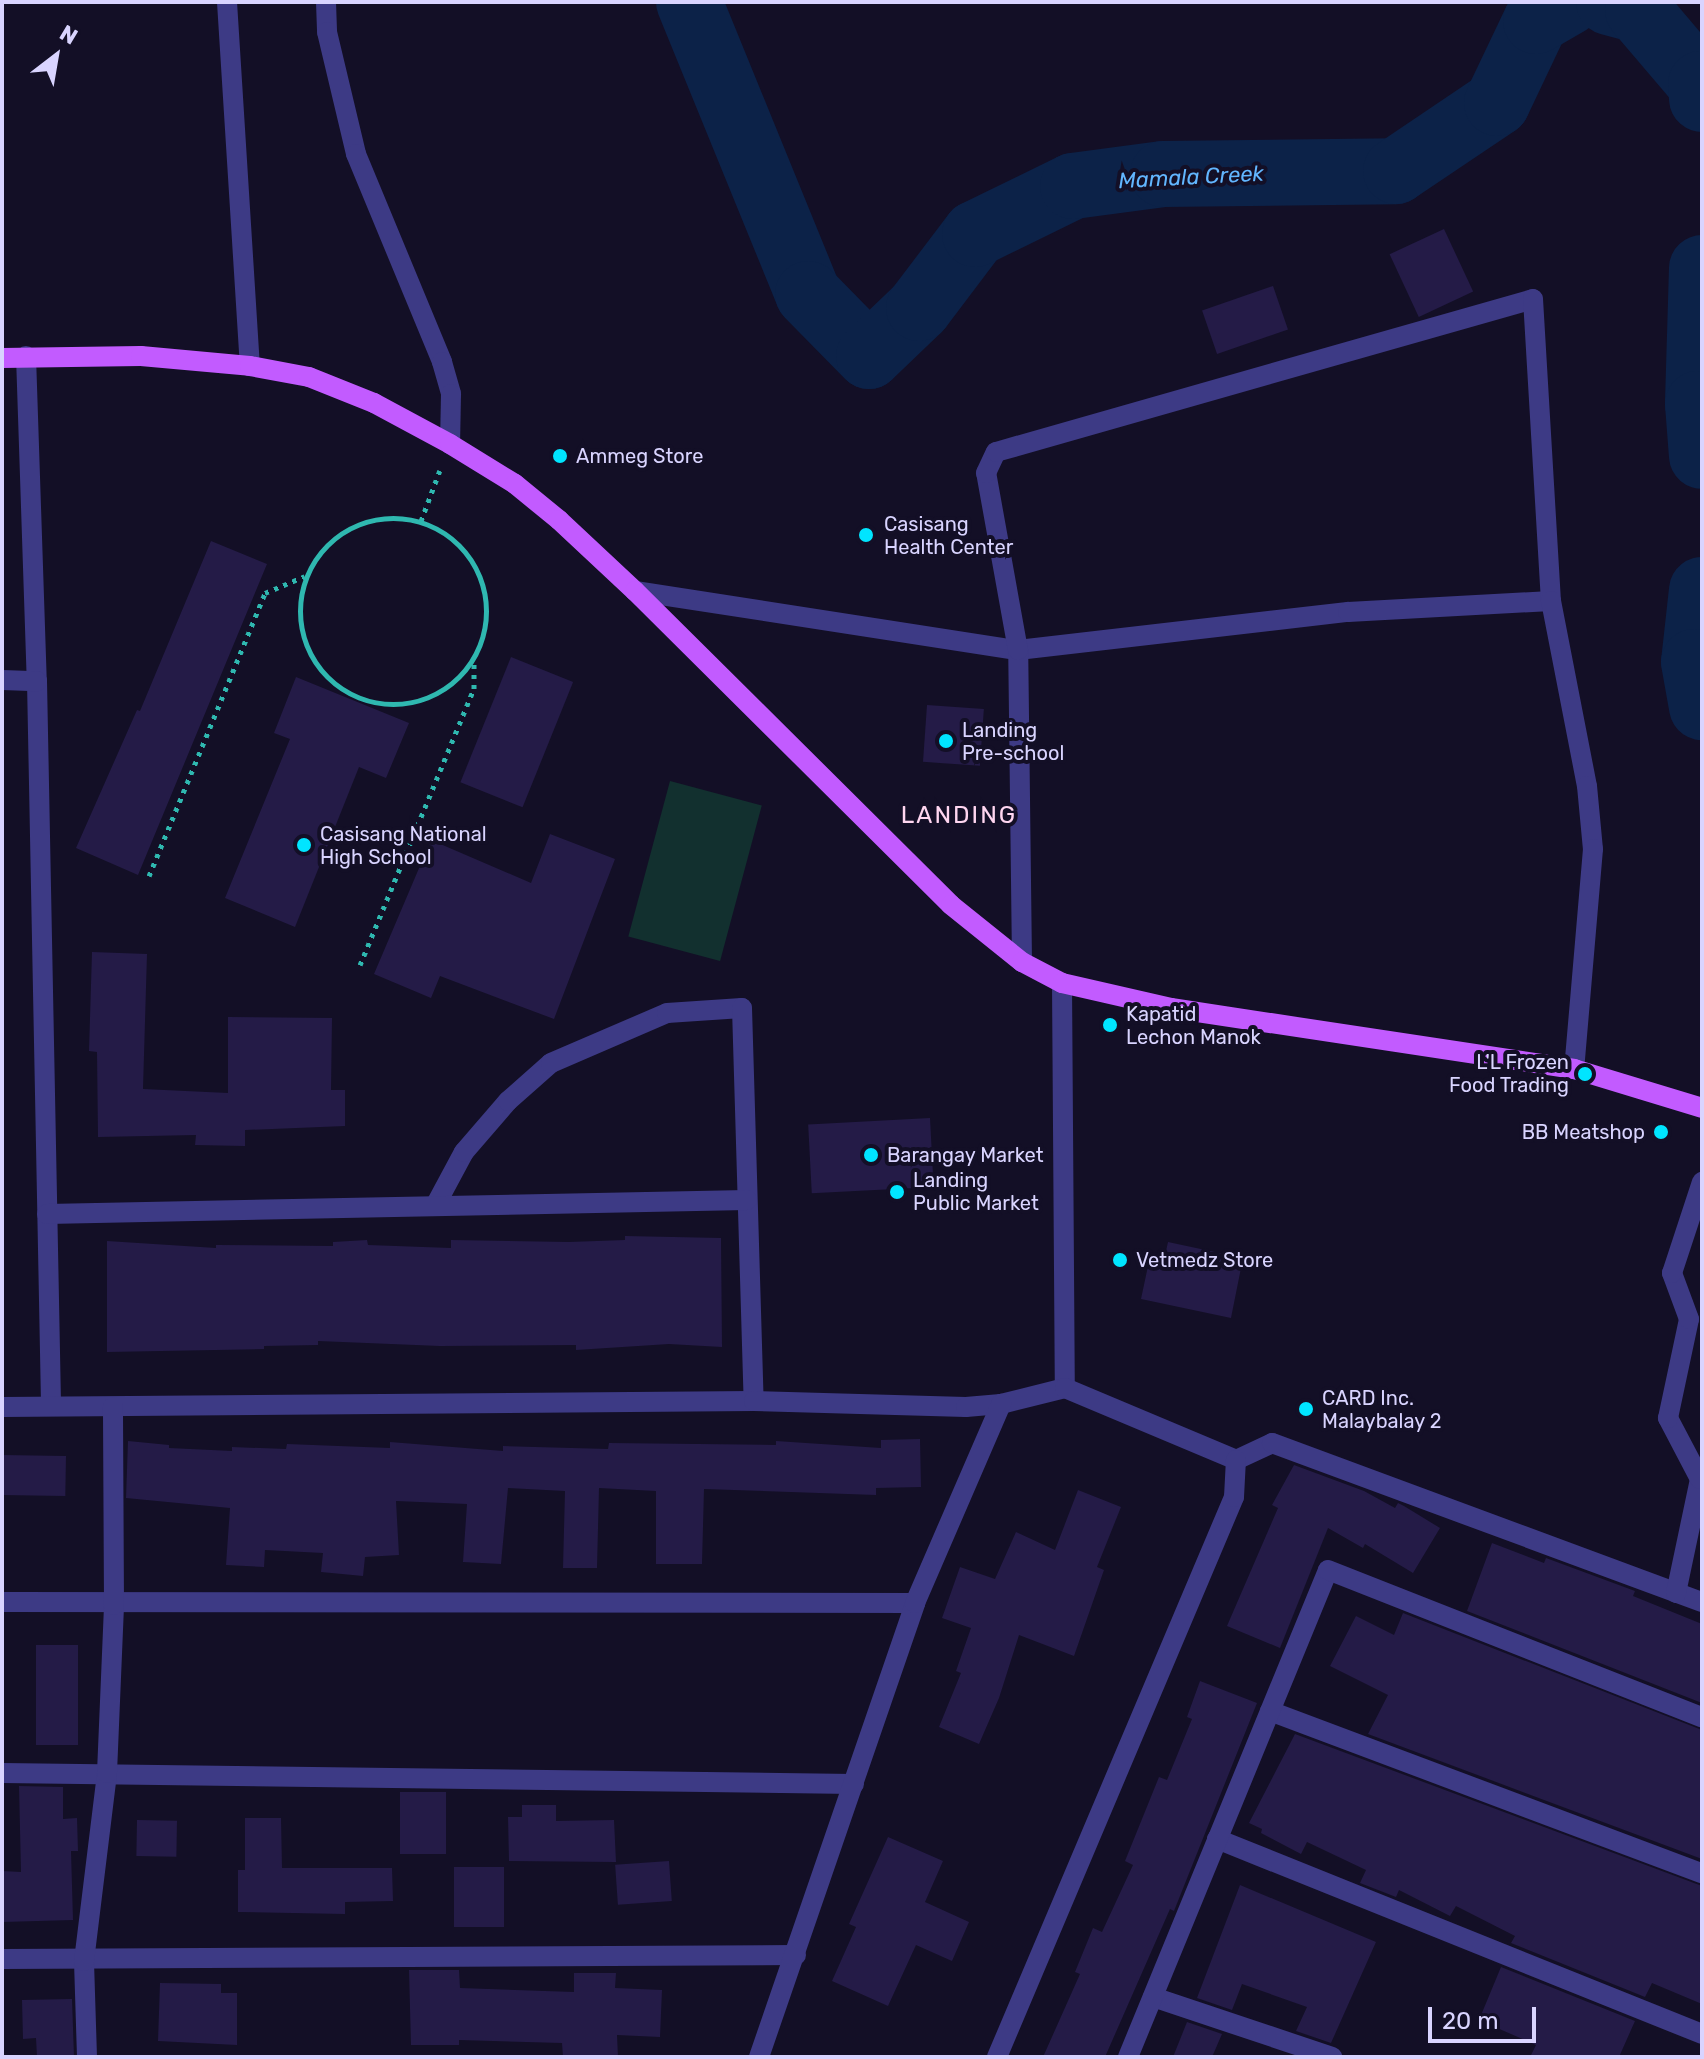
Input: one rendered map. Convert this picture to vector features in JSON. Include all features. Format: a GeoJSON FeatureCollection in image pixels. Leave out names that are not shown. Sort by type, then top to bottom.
{"type":"FeatureCollection","features":[{"type":"Feature","properties":{"kind":"main road"},"geometry":{"type":"LineString","coordinates":[[2,358],[141,356],[250,366],[309,377],[374,403],[450,444],[515,484],[635,591],[913,871],[981,932],[1022,962],[1062,983],[1171,1008],[1574,1069],[1702,1108]]}},
{"type":"Feature","properties":{"kind":"street"},"geometry":{"type":"LineString","coordinates":[[227,2],[250,366]]}},
{"type":"Feature","properties":{"kind":"street"},"geometry":{"type":"LineString","coordinates":[[326,2],[327,32],[356,154],[442,362],[451,394],[450,444]]}},
{"type":"Feature","properties":{"kind":"street"},"geometry":{"type":"LineString","coordinates":[[1022,962],[1018,650],[986,473],[996,452],[1533,299],[1551,601],[1587,786],[1593,849],[1574,1069]]}},
{"type":"Feature","properties":{"kind":"street"},"geometry":{"type":"LineString","coordinates":[[26,356],[37,681],[51,1406]]}},
{"type":"Feature","properties":{"kind":"street"},"geometry":{"type":"LineString","coordinates":[[635,591],[1018,650],[1348,612],[1551,601]]}},
{"type":"Feature","properties":{"kind":"street"},"geometry":{"type":"LineString","coordinates":[[2,680],[37,681]]}},
{"type":"Feature","properties":{"kind":"street"},"geometry":{"type":"LineString","coordinates":[[1062,983],[1065,1388]]}},
{"type":"Feature","properties":{"kind":"street"},"geometry":{"type":"LineString","coordinates":[[435,1206],[464,1152],[508,1101],[551,1063],[667,1013],[742,1008],[754,1401]]}},
{"type":"Feature","properties":{"kind":"street"},"geometry":{"type":"LineString","coordinates":[[1676,1593],[1700,1479],[1668,1418],[1689,1319],[1672,1273],[1702,1182]]}},
{"type":"Feature","properties":{"kind":"street"},"geometry":{"type":"LineString","coordinates":[[47,1214],[747,1200]]}},
{"type":"Feature","properties":{"kind":"street"},"geometry":{"type":"LineString","coordinates":[[2,1407],[754,1401],[966,1407],[1001,1404],[1065,1388],[1236,1460],[1272,1443],[1702,1602]]}},
{"type":"Feature","properties":{"kind":"street"},"geometry":{"type":"LineString","coordinates":[[759,2057],[915,1603],[1001,1404]]}},
{"type":"Feature","properties":{"kind":"street"},"geometry":{"type":"LineString","coordinates":[[87,2057],[84,1961],[107,1773],[114,1605],[113,1407]]}},
{"type":"Feature","properties":{"kind":"street"},"geometry":{"type":"LineString","coordinates":[[997,2057],[1234,1497],[1236,1460]]}},
{"type":"Feature","properties":{"kind":"street"},"geometry":{"type":"LineString","coordinates":[[1128,2057],[1328,1570],[1702,1717]]}},
{"type":"Feature","properties":{"kind":"street"},"geometry":{"type":"LineString","coordinates":[[2,1602],[114,1605],[915,1603]]}},
{"type":"Feature","properties":{"kind":"street"},"geometry":{"type":"LineString","coordinates":[[1270,1711],[1702,1873]]}},
{"type":"Feature","properties":{"kind":"street"},"geometry":{"type":"LineString","coordinates":[[2,1773],[854,1784]]}},
{"type":"Feature","properties":{"kind":"street"},"geometry":{"type":"LineString","coordinates":[[1217,1839],[1702,2034]]}},
{"type":"Feature","properties":{"kind":"street"},"geometry":{"type":"LineString","coordinates":[[2,1959],[84,1961],[796,1955]]}},
{"type":"Feature","properties":{"kind":"street"},"geometry":{"type":"LineString","coordinates":[[1153,1997],[1332,2057]]}},
{"type":"Feature","properties":{"kind":"path"},"geometry":{"type":"LineString","coordinates":[[421,521],[450,444]]}},
{"type":"Feature","properties":{"kind":"path"},"geometry":{"type":"LineString","coordinates":[[393,517],[421,521],[446,534],[467,553],[480,578],[486,605],[484,633],[473,659],[456,680],[433,696],[406,703],[378,703],[352,694],[328,678],[311,657],[301,630],[300,603],[306,576],[320,552],[340,533],[365,521],[393,517]]}},
{"type":"Feature","properties":{"kind":"path"},"geometry":{"type":"LineString","coordinates":[[149,876],[265,593],[306,576]]}},
{"type":"Feature","properties":{"kind":"path"},"geometry":{"type":"LineString","coordinates":[[360,965],[474,689],[473,659]]}},
{"type":"Feature","properties":{"kind":"green space"},"geometry":{"type":"Polygon","coordinates":[[[670,781],[762,806],[720,961],[628,937],[670,781]]]}},
{"type":"Feature","properties":{"kind":"building"},"geometry":{"type":"Polygon","coordinates":[[[1444,229],[1473,292],[1419,317],[1390,254],[1444,229]]]}},
{"type":"Feature","properties":{"kind":"building"},"geometry":{"type":"Polygon","coordinates":[[[1273,286],[1288,329],[1217,354],[1202,310],[1273,286]]]}},
{"type":"Feature","properties":{"kind":"building"},"geometry":{"type":"Polygon","coordinates":[[[211,541],[267,564],[138,875],[76,848],[137,710],[140,711],[211,541]]]}},
{"type":"Feature","properties":{"kind":"building"},"geometry":{"type":"Polygon","coordinates":[[[511,657],[573,682],[523,807],[460,782],[511,657]]]}},
{"type":"Feature","properties":{"kind":"building"},"geometry":{"type":"Polygon","coordinates":[[[296,677],[409,723],[386,778],[359,767],[295,927],[225,898],[290,739],[274,733],[296,677]]]}},
{"type":"Feature","properties":{"kind":"building"},"geometry":{"type":"Polygon","coordinates":[[[927,705],[984,709],[980,766],[923,762],[927,705]]]}},
{"type":"Feature","properties":{"kind":"building"},"geometry":{"type":"Polygon","coordinates":[[[550,834],[615,859],[554,1019],[440,976],[431,998],[374,974],[431,840],[531,883],[550,834]]]}},
{"type":"Feature","properties":{"kind":"building"},"geometry":{"type":"Polygon","coordinates":[[[92,952],[147,954],[143,1089],[228,1093],[228,1017],[332,1018],[331,1090],[345,1090],[345,1126],[245,1130],[245,1146],[195,1145],[196,1135],[98,1137],[97,1052],[89,1051],[92,952]]]}},
{"type":"Feature","properties":{"kind":"building","name":"Barangay Market"},"geometry":{"type":"Polygon","coordinates":[[[930,1118],[934,1187],[812,1193],[808,1124],[930,1118]]]}},
{"type":"Feature","properties":{"kind":"building"},"geometry":{"type":"Polygon","coordinates":[[[625,1236],[721,1238],[722,1347],[669,1344],[576,1350],[576,1345],[440,1346],[318,1341],[318,1345],[264,1346],[264,1349],[107,1352],[107,1241],[216,1248],[216,1245],[333,1246],[333,1242],[367,1240],[368,1245],[451,1248],[451,1240],[569,1242],[625,1240],[625,1236]]]}},
{"type":"Feature","properties":{"kind":"building"},"geometry":{"type":"Polygon","coordinates":[[[1168,1242],[1243,1258],[1231,1318],[1141,1299],[1148,1266],[1162,1269],[1168,1242]]]}},
{"type":"Feature","properties":{"kind":"building"},"geometry":{"type":"Polygon","coordinates":[[[920,1439],[921,1487],[876,1488],[876,1495],[704,1489],[702,1564],[656,1564],[656,1491],[599,1488],[597,1568],[563,1568],[565,1491],[508,1488],[501,1564],[463,1562],[467,1504],[396,1501],[399,1555],[365,1557],[363,1576],[321,1572],[323,1553],[265,1550],[264,1567],[226,1565],[230,1508],[126,1498],[128,1441],[169,1445],[169,1448],[232,1451],[232,1447],[286,1449],[287,1444],[390,1448],[390,1442],[503,1451],[503,1446],[608,1449],[609,1443],[776,1445],[776,1441],[881,1448],[881,1440],[920,1439]]]}},
{"type":"Feature","properties":{"kind":"building"},"geometry":{"type":"Polygon","coordinates":[[[2,1455],[66,1456],[65,1496],[2,1495],[2,1455]]]}},
{"type":"Feature","properties":{"kind":"building"},"geometry":{"type":"Polygon","coordinates":[[[1294,1465],[1364,1491],[1395,1508],[1398,1503],[1440,1528],[1413,1573],[1365,1544],[1363,1548],[1328,1528],[1280,1648],[1227,1626],[1278,1508],[1272,1505],[1294,1465]]]}},
{"type":"Feature","properties":{"kind":"building"},"geometry":{"type":"Polygon","coordinates":[[[1078,1490],[1121,1507],[1097,1567],[1104,1570],[1074,1656],[1019,1635],[999,1698],[979,1744],[939,1727],[961,1673],[956,1671],[971,1628],[942,1618],[960,1567],[995,1579],[1016,1532],[1055,1550],[1078,1490]]]}},
{"type":"Feature","properties":{"kind":"building"},"geometry":{"type":"Polygon","coordinates":[[[1492,1543],[1544,1563],[1546,1558],[1635,1591],[1633,1596],[1702,1624],[1702,1703],[1467,1611],[1492,1543]]]}},
{"type":"Feature","properties":{"kind":"building"},"geometry":{"type":"Polygon","coordinates":[[[1403,1613],[1702,1730],[1702,1859],[1368,1734],[1388,1695],[1330,1666],[1356,1616],[1394,1635],[1403,1613]]]}},
{"type":"Feature","properties":{"kind":"building"},"geometry":{"type":"Polygon","coordinates":[[[36,1645],[78,1645],[78,1745],[36,1745],[36,1645]]]}},
{"type":"Feature","properties":{"kind":"building"},"geometry":{"type":"Polygon","coordinates":[[[1200,1681],[1257,1703],[1174,1911],[1170,1909],[1105,2057],[1043,2057],[1080,1974],[1075,1972],[1093,1928],[1102,1932],[1133,1865],[1125,1861],[1159,1777],[1167,1780],[1192,1719],[1187,1717],[1200,1681]]]}},
{"type":"Feature","properties":{"kind":"building"},"geometry":{"type":"Polygon","coordinates":[[[1295,1734],[1702,1886],[1702,2004],[1652,1983],[1645,1997],[1511,1943],[1515,1936],[1456,1906],[1450,1916],[1399,1890],[1396,1897],[1360,1883],[1366,1870],[1307,1842],[1301,1854],[1261,1833],[1262,1829],[1249,1823],[1295,1734]]]}},
{"type":"Feature","properties":{"kind":"building"},"geometry":{"type":"Polygon","coordinates":[[[19,1786],[63,1787],[63,1819],[77,1818],[78,1851],[71,1851],[73,1920],[2,1922],[2,1871],[21,1872],[19,1786]]]}},
{"type":"Feature","properties":{"kind":"building"},"geometry":{"type":"Polygon","coordinates":[[[400,1792],[446,1792],[446,1854],[400,1854],[400,1792]]]}},
{"type":"Feature","properties":{"kind":"building"},"geometry":{"type":"Polygon","coordinates":[[[522,1805],[556,1805],[556,1821],[614,1820],[616,1862],[509,1861],[508,1817],[522,1817],[522,1805]]]}},
{"type":"Feature","properties":{"kind":"building"},"geometry":{"type":"Polygon","coordinates":[[[245,1818],[281,1818],[282,1868],[392,1868],[393,1901],[345,1902],[345,1914],[238,1912],[238,1870],[245,1870],[245,1818]]]}},
{"type":"Feature","properties":{"kind":"building"},"geometry":{"type":"Polygon","coordinates":[[[137,1820],[177,1821],[176,1857],[136,1856],[137,1820]]]}},
{"type":"Feature","properties":{"kind":"building"},"geometry":{"type":"Polygon","coordinates":[[[888,1837],[943,1861],[925,1902],[969,1922],[952,1961],[916,1945],[888,2006],[832,1981],[856,1927],[849,1924],[888,1837]]]}},
{"type":"Feature","properties":{"kind":"building"},"geometry":{"type":"Polygon","coordinates":[[[669,1861],[672,1901],[618,1905],[615,1865],[669,1861]]]}},
{"type":"Feature","properties":{"kind":"building"},"geometry":{"type":"Polygon","coordinates":[[[454,1867],[504,1867],[504,1927],[454,1927],[454,1867]]]}},
{"type":"Feature","properties":{"kind":"building"},"geometry":{"type":"Polygon","coordinates":[[[1240,1885],[1376,1942],[1331,2043],[1296,2031],[1307,2007],[1242,1984],[1232,2010],[1197,1998],[1240,1885]]]}},
{"type":"Feature","properties":{"kind":"building"},"geometry":{"type":"Polygon","coordinates":[[[1501,1967],[1635,2021],[1619,2057],[1530,2057],[1536,2045],[1479,2020],[1501,1967]]]}},
{"type":"Feature","properties":{"kind":"building"},"geometry":{"type":"Polygon","coordinates":[[[409,1970],[459,1970],[460,1988],[574,1992],[574,1973],[616,1973],[615,1988],[662,1990],[660,2037],[617,2035],[618,2057],[563,2057],[562,2043],[459,2040],[459,2045],[411,2045],[409,1970]]]}},
{"type":"Feature","properties":{"kind":"building"},"geometry":{"type":"Polygon","coordinates":[[[160,1983],[221,1984],[221,1993],[237,1993],[237,2045],[158,2041],[160,1983]]]}},
{"type":"Feature","properties":{"kind":"building"},"geometry":{"type":"Polygon","coordinates":[[[72,1999],[74,2057],[37,2057],[36,2038],[23,2039],[22,2000],[72,1999]]]}},
{"type":"Feature","properties":{"kind":"building"},"geometry":{"type":"Polygon","coordinates":[[[1187,2022],[1222,2034],[1212,2057],[1173,2057],[1187,2022]]]}},
{"type":"Feature","properties":{"kind":"waterway","name":"Mamala Creek"},"geometry":{"type":"LineString","coordinates":[[689,2],[808,294],[869,356],[919,308],[975,234],[1073,186],[1163,174],[1396,171],[1497,103],[1536,21],[1569,2]]}},
{"type":"Feature","properties":{"kind":"waterway","name":"Mamala Creek"},"geometry":{"type":"LineString","coordinates":[[1609,2],[1638,10],[1701,84],[1702,99]]}},
{"type":"Feature","properties":{"kind":"waterway","name":"Mamala Creek"},"geometry":{"type":"LineString","coordinates":[[1702,268],[1698,404],[1702,456]]}},
{"type":"Feature","properties":{"kind":"waterway","name":"Mamala Creek"},"geometry":{"type":"LineString","coordinates":[[1702,590],[1694,662],[1702,707]]}},
{"type":"Feature","properties":{"kind":"place","name":"Ammeg Store"},"geometry":{"type":"Point","coordinates":[560,456]}},
{"type":"Feature","properties":{"kind":"place","name":"Casisang Health Center"},"geometry":{"type":"Point","coordinates":[866,535]}},
{"type":"Feature","properties":{"kind":"place","name":"Landing Pre-school"},"geometry":{"type":"Point","coordinates":[946,741]}},
{"type":"Feature","properties":{"kind":"place","name":"Casisang National High School"},"geometry":{"type":"Point","coordinates":[304,845]}},
{"type":"Feature","properties":{"kind":"place","name":"Kapatid Lechon Manok"},"geometry":{"type":"Point","coordinates":[1110,1025]}},
{"type":"Feature","properties":{"kind":"place","name":"L'L Frozen Food Trading"},"geometry":{"type":"Point","coordinates":[1585,1074]}},
{"type":"Feature","properties":{"kind":"place","name":"BB Meatshop"},"geometry":{"type":"Point","coordinates":[1661,1132]}},
{"type":"Feature","properties":{"kind":"place","name":"Barangay Market"},"geometry":{"type":"Point","coordinates":[871,1155]}},
{"type":"Feature","properties":{"kind":"place","name":"Landing Public Market"},"geometry":{"type":"Point","coordinates":[897,1192]}},
{"type":"Feature","properties":{"kind":"place","name":"Vetmedz Store"},"geometry":{"type":"Point","coordinates":[1120,1260]}},
{"type":"Feature","properties":{"kind":"place","name":"CARD Inc. Malaybalay 2"},"geometry":{"type":"Point","coordinates":[1306,1409]}},
{"type":"Feature","properties":{"kind":"district","name":"LANDING"},"geometry":{"type":"Point","coordinates":[959,816]}}]}
